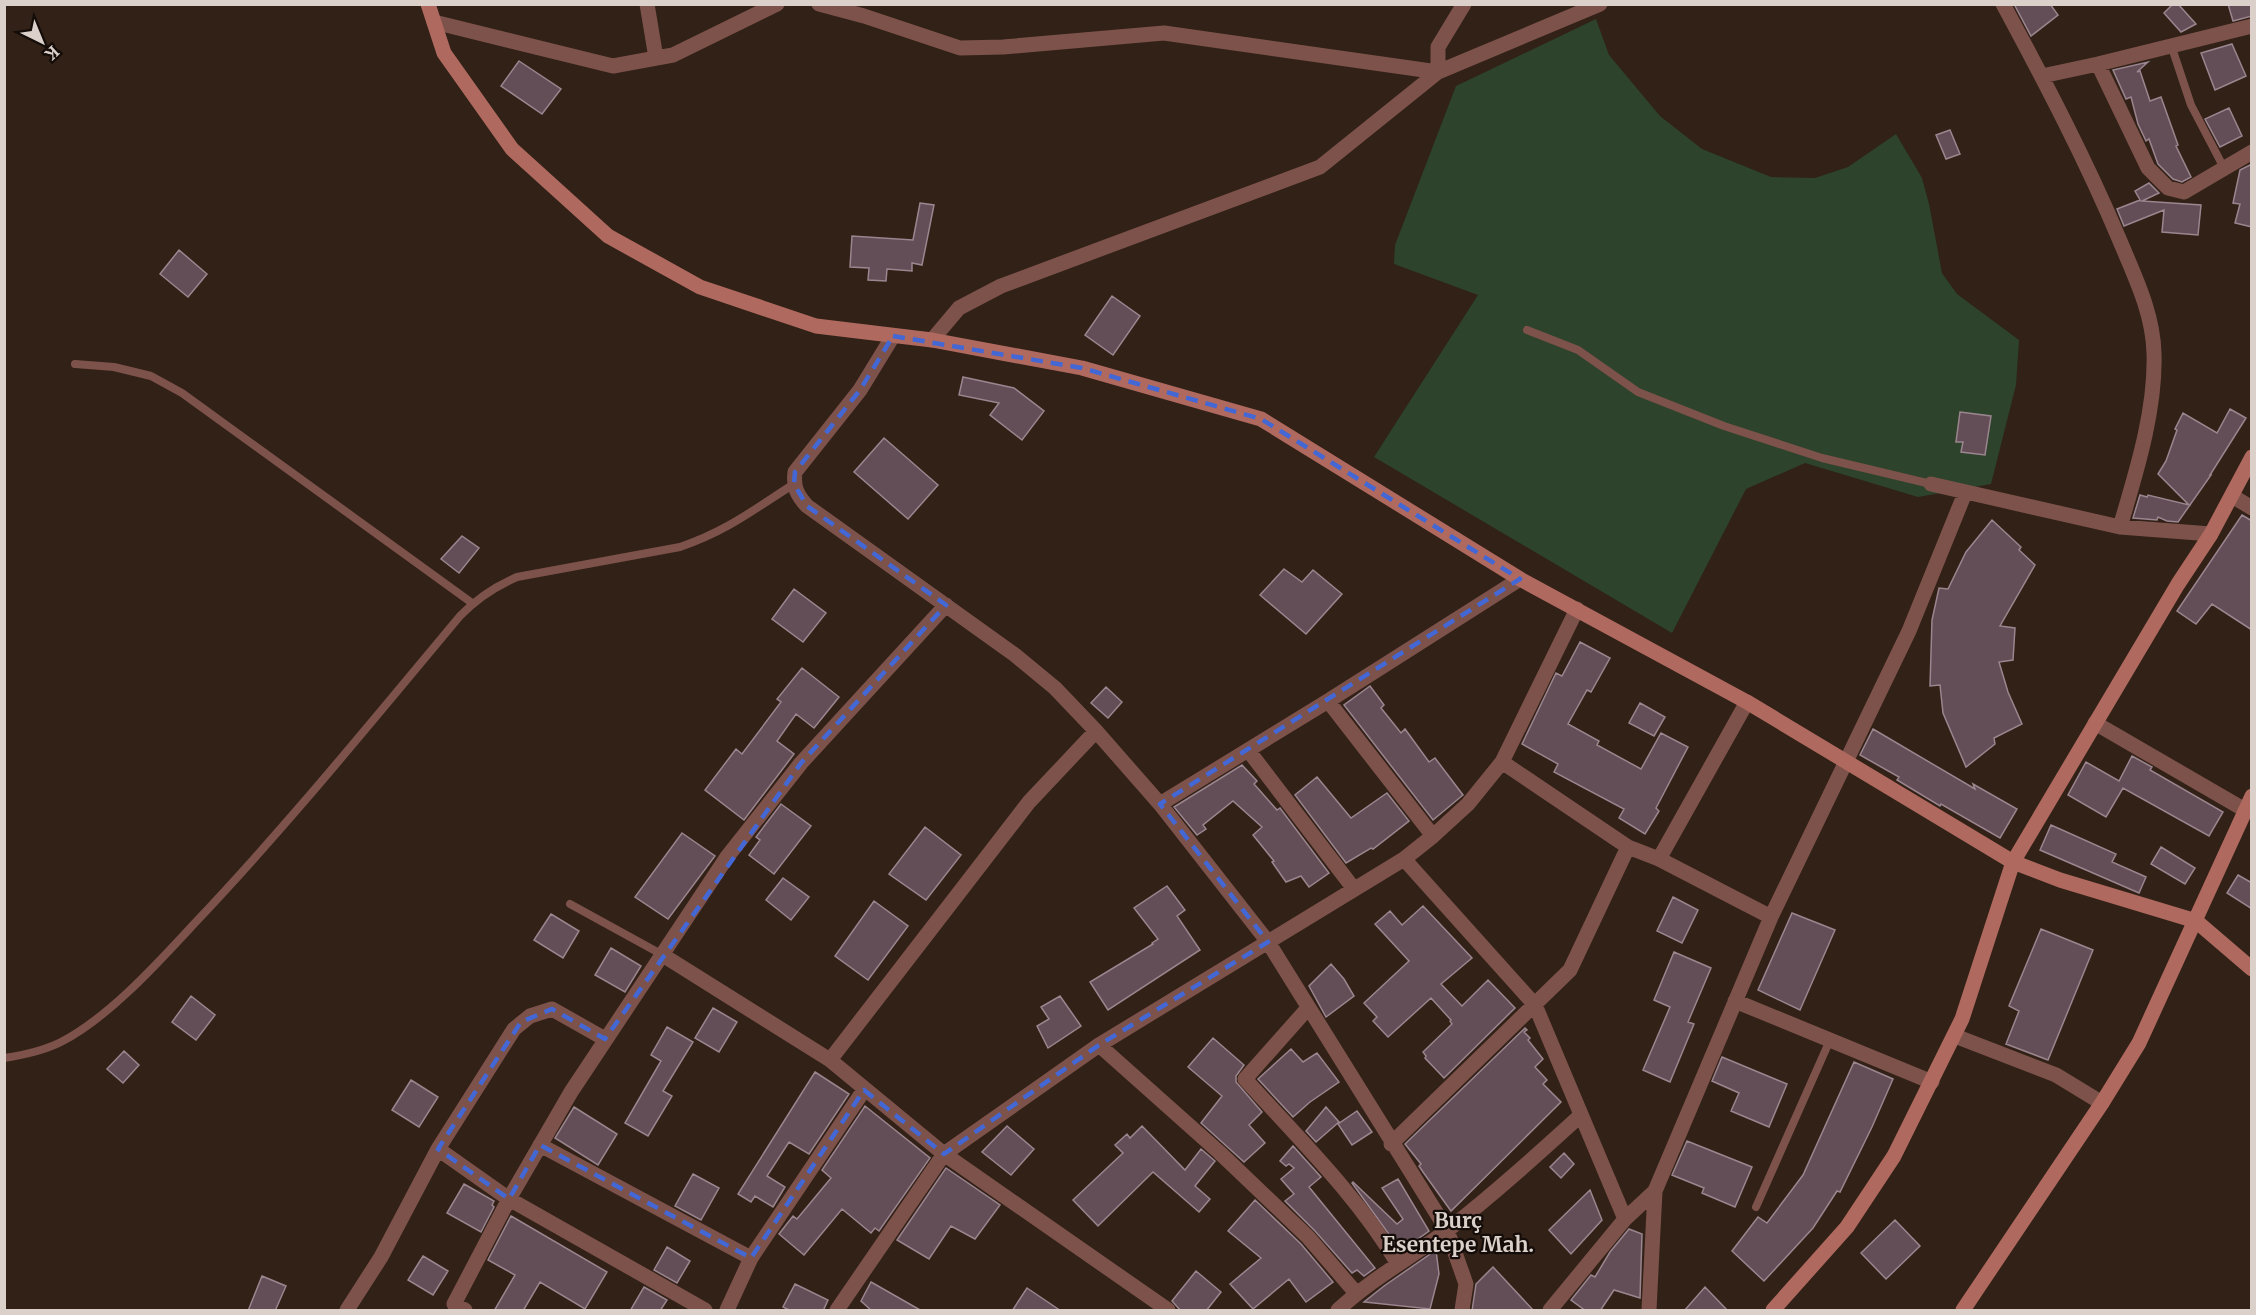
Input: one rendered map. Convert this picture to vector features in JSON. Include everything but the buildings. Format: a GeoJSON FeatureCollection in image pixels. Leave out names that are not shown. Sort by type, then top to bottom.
{"type":"FeatureCollection","features":[{"type":"Feature","properties":{"kind":"street"},"geometry":{"type":"LineString","coordinates":[[647,4],[656,58]]}},
{"type":"Feature","properties":{"kind":"street"},"geometry":{"type":"LineString","coordinates":[[434,22],[613,66],[673,55],[777,4]]}},
{"type":"Feature","properties":{"kind":"street"},"geometry":{"type":"LineString","coordinates":[[819,4],[864,16],[960,48],[1164,33],[1438,72]]}},
{"type":"Feature","properties":{"kind":"street"},"geometry":{"type":"LineString","coordinates":[[1438,72],[1437,47],[1464,4]]}},
{"type":"Feature","properties":{"kind":"street"},"geometry":{"type":"LineString","coordinates":[[932,340],[959,308],[1001,286],[1320,167],[1438,72],[1600,4]]}},
{"type":"Feature","properties":{"kind":"street"},"geometry":{"type":"LineString","coordinates":[[2003,4],[2094,179],[2144,298],[2151,327],[2154,355],[2144,445],[2120,527]]}},
{"type":"Feature","properties":{"kind":"street"},"geometry":{"type":"LineString","coordinates":[[427,5],[444,53],[512,149],[608,236],[699,287],[816,326],[932,340],[1082,368],[1261,420],[1520,579],[1747,702],[2013,862],[2060,880],[2196,921],[2252,969]]}},
{"type":"Feature","properties":{"kind":"street"},"geometry":{"type":"LineString","coordinates":[[2042,76],[2252,26]]}},
{"type":"Feature","properties":{"kind":"street"},"geometry":{"type":"LineString","coordinates":[[2098,64],[2148,168],[2168,188],[2184,192],[2252,152]]}},
{"type":"Feature","properties":{"kind":"street"},"geometry":{"type":"LineString","coordinates":[[893,336],[860,390],[795,472],[794,484],[798,496],[807,506],[1015,655],[1055,688],[1160,804],[1268,942],[1447,1230],[1466,1284],[1462,1311]]}},
{"type":"Feature","properties":{"kind":"street"},"geometry":{"type":"LineString","coordinates":[[1773,1311],[1847,1227],[1894,1156],[1955,1036],[2013,862],[2178,584],[2211,534],[2252,458]]}},
{"type":"Feature","properties":{"kind":"street"},"geometry":{"type":"LineString","coordinates":[[1932,484],[2120,527],[2211,534]]}},
{"type":"Feature","properties":{"kind":"street"},"geometry":{"type":"LineString","coordinates":[[1649,1311],[1655,1191],[1771,917],[1909,631],[1965,493]]}},
{"type":"Feature","properties":{"kind":"street"},"geometry":{"type":"LineString","coordinates":[[2232,496],[2252,508]]}},
{"type":"Feature","properties":{"kind":"street"},"geometry":{"type":"LineString","coordinates":[[1160,804],[1520,579]]}},
{"type":"Feature","properties":{"kind":"street"},"geometry":{"type":"LineString","coordinates":[[465,1311],[454,1304],[540,1144],[605,1039],[727,857],[801,763],[946,605]]}},
{"type":"Feature","properties":{"kind":"street"},"geometry":{"type":"LineString","coordinates":[[837,1311],[944,1154],[1100,1045],[1404,859],[1468,804],[1502,762],[1577,609]]}},
{"type":"Feature","properties":{"kind":"street"},"geometry":{"type":"LineString","coordinates":[[1328,701],[1433,836]]}},
{"type":"Feature","properties":{"kind":"street"},"geometry":{"type":"LineString","coordinates":[[1659,859],[1747,702]]}},
{"type":"Feature","properties":{"kind":"street"},"geometry":{"type":"LineString","coordinates":[[1963,1311],[2102,1103],[2139,1043],[2248,803],[2095,723]]}},
{"type":"Feature","properties":{"kind":"street"},"geometry":{"type":"LineString","coordinates":[[830,1060],[1029,802],[1096,731]]}},
{"type":"Feature","properties":{"kind":"street"},"geometry":{"type":"LineString","coordinates":[[1248,750],[1354,889]]}},
{"type":"Feature","properties":{"kind":"street"},"geometry":{"type":"LineString","coordinates":[[1502,762],[1628,847],[1659,859],[1771,917]]}},
{"type":"Feature","properties":{"kind":"street"},"geometry":{"type":"LineString","coordinates":[[1391,1143],[1570,970],[1628,847]]}},
{"type":"Feature","properties":{"kind":"street"},"geometry":{"type":"LineString","coordinates":[[1404,859],[1535,1005],[1624,1218]]}},
{"type":"Feature","properties":{"kind":"street"},"geometry":{"type":"LineString","coordinates":[[661,954],[830,1060],[944,1154],[1168,1311]]}},
{"type":"Feature","properties":{"kind":"street"},"geometry":{"type":"LineString","coordinates":[[1735,1001],[1932,1082]]}},
{"type":"Feature","properties":{"kind":"street"},"geometry":{"type":"LineString","coordinates":[[1308,1008],[1245,1079],[1357,1204],[1375,1227],[1398,1264]]}},
{"type":"Feature","properties":{"kind":"street"},"geometry":{"type":"LineString","coordinates":[[347,1311],[381,1257],[438,1149],[514,1029],[530,1016],[552,1009],[605,1039]]}},
{"type":"Feature","properties":{"kind":"street"},"geometry":{"type":"LineString","coordinates":[[1955,1036],[2056,1075],[2102,1103]]}},
{"type":"Feature","properties":{"kind":"street"},"geometry":{"type":"LineString","coordinates":[[1100,1045],[1219,1152],[1308,1237],[1356,1293]]}},
{"type":"Feature","properties":{"kind":"street"},"geometry":{"type":"LineString","coordinates":[[727,1311],[751,1258],[864,1090]]}},
{"type":"Feature","properties":{"kind":"street"},"geometry":{"type":"LineString","coordinates":[[1338,1311],[1356,1293],[1447,1230],[1498,1189],[1581,1115]]}},
{"type":"Feature","properties":{"kind":"street"},"geometry":{"type":"LineString","coordinates":[[540,1144],[751,1258]]}},
{"type":"Feature","properties":{"kind":"street"},"geometry":{"type":"LineString","coordinates":[[438,1149],[509,1199],[705,1311]]}},
{"type":"Feature","properties":{"kind":"street"},"geometry":{"type":"LineString","coordinates":[[1550,1311],[1624,1218],[1655,1191]]}},
{"type":"Feature","properties":{"kind":"lane"},"geometry":{"type":"LineString","coordinates":[[2171,45],[2191,105],[2224,168]]}},
{"type":"Feature","properties":{"kind":"lane"},"geometry":{"type":"LineString","coordinates":[[1527,330],[1578,350],[1638,392],[1724,426],[1822,458],[1932,484]]}},
{"type":"Feature","properties":{"kind":"lane"},"geometry":{"type":"LineString","coordinates":[[75,364],[114,367],[151,376],[182,393],[472,603]]}},
{"type":"Feature","properties":{"kind":"lane"},"geometry":{"type":"LineString","coordinates":[[4,1058],[30,1053],[61,1042],[89,1024],[165,955],[260,854],[472,603],[494,587],[517,577],[680,547],[701,540],[746,517],[794,484]]}},
{"type":"Feature","properties":{"kind":"lane"},"geometry":{"type":"LineString","coordinates":[[570,904],[661,954]]}},
{"type":"Feature","properties":{"kind":"lane"},"geometry":{"type":"LineString","coordinates":[[1756,1207],[1830,1040]]}},
{"type":"Feature","properties":{"kind":"highlighted area"},"geometry":{"type":"Polygon","coordinates":[[[893,336],[1082,368],[1261,419],[1520,579],[1160,804],[1268,942],[1099,1045],[944,1154],[864,1090],[751,1258],[540,1145],[509,1199],[438,1149],[521,1022],[552,1009],[605,1039],[801,763],[946,605],[807,506],[794,484],[795,472],[860,390],[893,336]]]}},
{"type":"Feature","properties":{"kind":"green space"},"geometry":{"type":"Polygon","coordinates":[[[1596,19],[1609,55],[1660,116],[1702,149],[1771,177],[1815,178],[1848,167],[1896,134],[1922,178],[1942,273],[1957,294],[2019,340],[2016,385],[1991,484],[1918,497],[1805,463],[1746,489],[1672,633],[1374,457],[1478,295],[1394,264],[1395,245],[1456,86],[1596,19]]]}},
{"type":"Feature","properties":{"kind":"district","name":"Burç Esentepe Mah."},"geometry":{"type":"Point","coordinates":[1458,1233]}}]}
